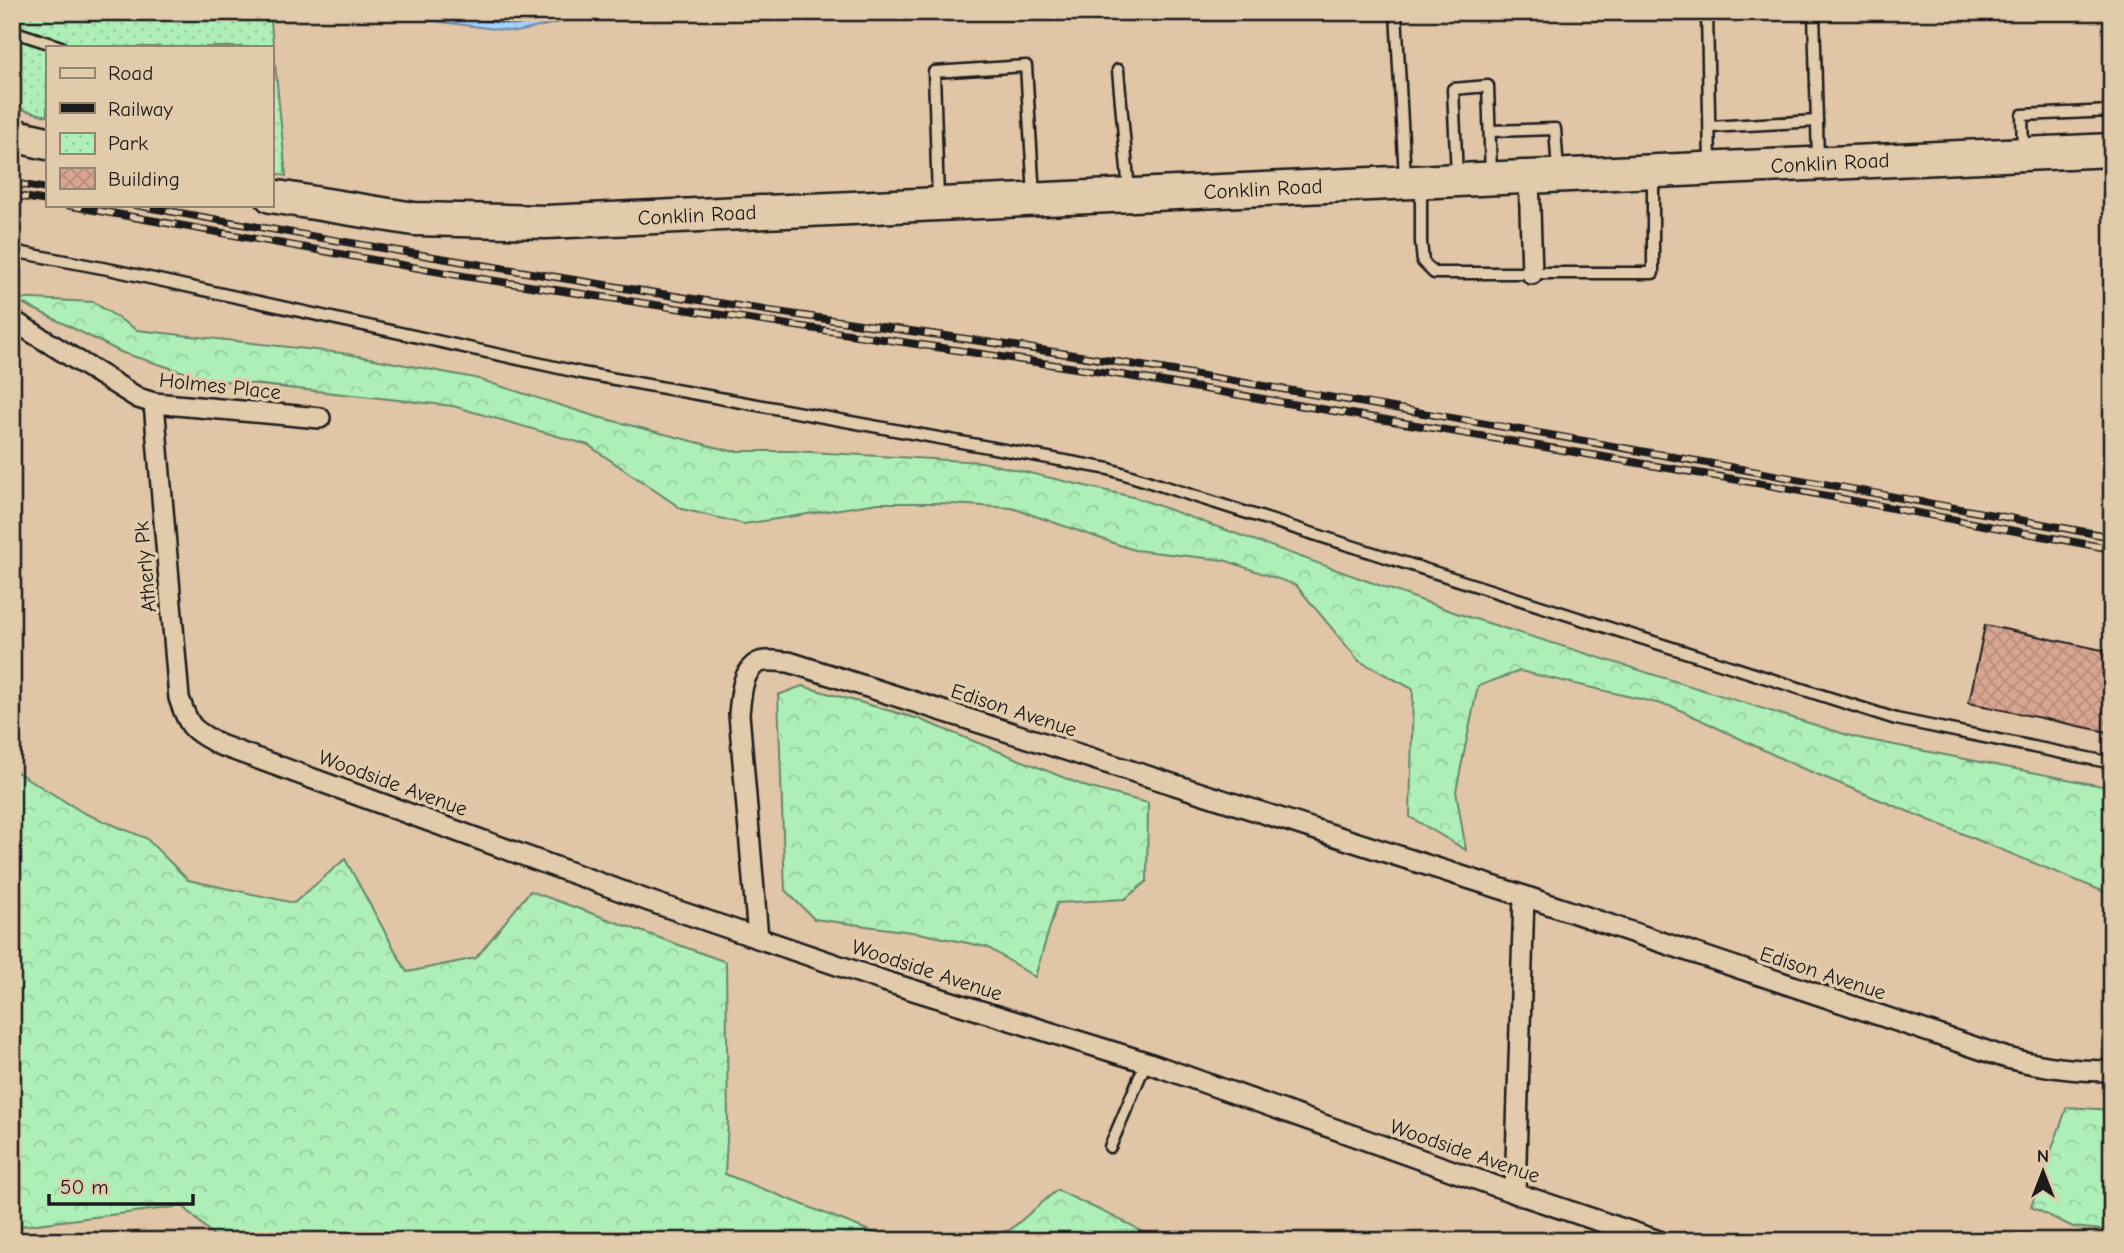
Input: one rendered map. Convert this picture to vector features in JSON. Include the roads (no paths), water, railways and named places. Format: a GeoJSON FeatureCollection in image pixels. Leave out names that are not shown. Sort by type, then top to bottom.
{"type":"FeatureCollection","features":[{"type":"Feature","properties":{"kind":"main road"},"geometry":{"type":"LineString","coordinates":[[12,135],[46,143]]}},
{"type":"Feature","properties":{"kind":"main road","name":"Conklin Road"},"geometry":{"type":"LineString","coordinates":[[273,196],[414,219],[546,222],[2112,150]]}},
{"type":"Feature","properties":{"kind":"street"},"geometry":{"type":"LineString","coordinates":[[1532,274],[1544,176]]}},
{"type":"Feature","properties":{"kind":"street","name":"Holmes Place"},"geometry":{"type":"LineString","coordinates":[[12,320],[138,398],[154,404],[320,418]]}},
{"type":"Feature","properties":{"kind":"street","name":"Atherly Pk"},"geometry":{"type":"LineString","coordinates":[[154,404],[180,698],[190,725]]}},
{"type":"Feature","properties":{"kind":"street","name":"Edison Avenue"},"geometry":{"type":"LineString","coordinates":[[758,938],[739,714],[743,683],[752,667],[761,661],[789,662],[1524,895],[2007,1058],[2074,1071],[2112,1071]]}},
{"type":"Feature","properties":{"kind":"street","name":"Woodside Avenue"},"geometry":{"type":"LineString","coordinates":[[190,725],[195,731],[220,745],[649,901],[884,981],[1146,1062],[1515,1193],[1659,1241]]}},
{"type":"Feature","properties":{"kind":"street"},"geometry":{"type":"LineString","coordinates":[[1515,1193],[1524,895]]}},
{"type":"Feature","properties":{"kind":"lane"},"geometry":{"type":"LineString","coordinates":[[1396,12],[1423,262],[1434,273],[1653,273],[1653,171]]}},
{"type":"Feature","properties":{"kind":"lane"},"geometry":{"type":"LineString","coordinates":[[1707,12],[1711,169]]}},
{"type":"Feature","properties":{"kind":"lane"},"geometry":{"type":"LineString","coordinates":[[1814,12],[1818,164]]}},
{"type":"Feature","properties":{"kind":"lane"},"geometry":{"type":"LineString","coordinates":[[12,31],[58,46]]}},
{"type":"Feature","properties":{"kind":"lane"},"geometry":{"type":"LineString","coordinates":[[938,204],[934,72],[1026,66],[1034,199]]}},
{"type":"Feature","properties":{"kind":"lane"},"geometry":{"type":"LineString","coordinates":[[1118,70],[1129,195]]}},
{"type":"Feature","properties":{"kind":"lane"},"geometry":{"type":"LineString","coordinates":[[1457,180],[1453,89],[1488,86],[1491,179]]}},
{"type":"Feature","properties":{"kind":"lane"},"geometry":{"type":"LineString","coordinates":[[2024,154],[2022,115],[2112,111]]}},
{"type":"Feature","properties":{"kind":"lane"},"geometry":{"type":"LineString","coordinates":[[1710,127],[1817,121]]}},
{"type":"Feature","properties":{"kind":"lane"},"geometry":{"type":"LineString","coordinates":[[1490,131],[1555,129],[1544,176]]}},
{"type":"Feature","properties":{"kind":"lane"},"geometry":{"type":"LineString","coordinates":[[12,251],[113,270],[582,373],[1109,470],[1896,719],[2112,763]]}},
{"type":"Feature","properties":{"kind":"lane"},"geometry":{"type":"LineString","coordinates":[[1110,1147],[1146,1062]]}},
{"type":"Feature","properties":{"kind":"water"},"geometry":{"type":"Polygon","coordinates":[[[366,12],[603,12],[517,32],[366,12]]]}},
{"type":"Feature","properties":{"kind":"railway"},"geometry":{"type":"LineString","coordinates":[[12,183],[46,189]]}},
{"type":"Feature","properties":{"kind":"railway"},"geometry":{"type":"LineString","coordinates":[[12,195],[46,201]]}},
{"type":"Feature","properties":{"kind":"railway"},"geometry":{"type":"LineString","coordinates":[[72,206],[463,276],[1122,375],[1768,485],[2112,549]]}},
{"type":"Feature","properties":{"kind":"railway"},"geometry":{"type":"LineString","coordinates":[[141,206],[597,284],[1253,384],[2112,537]]}}]}
